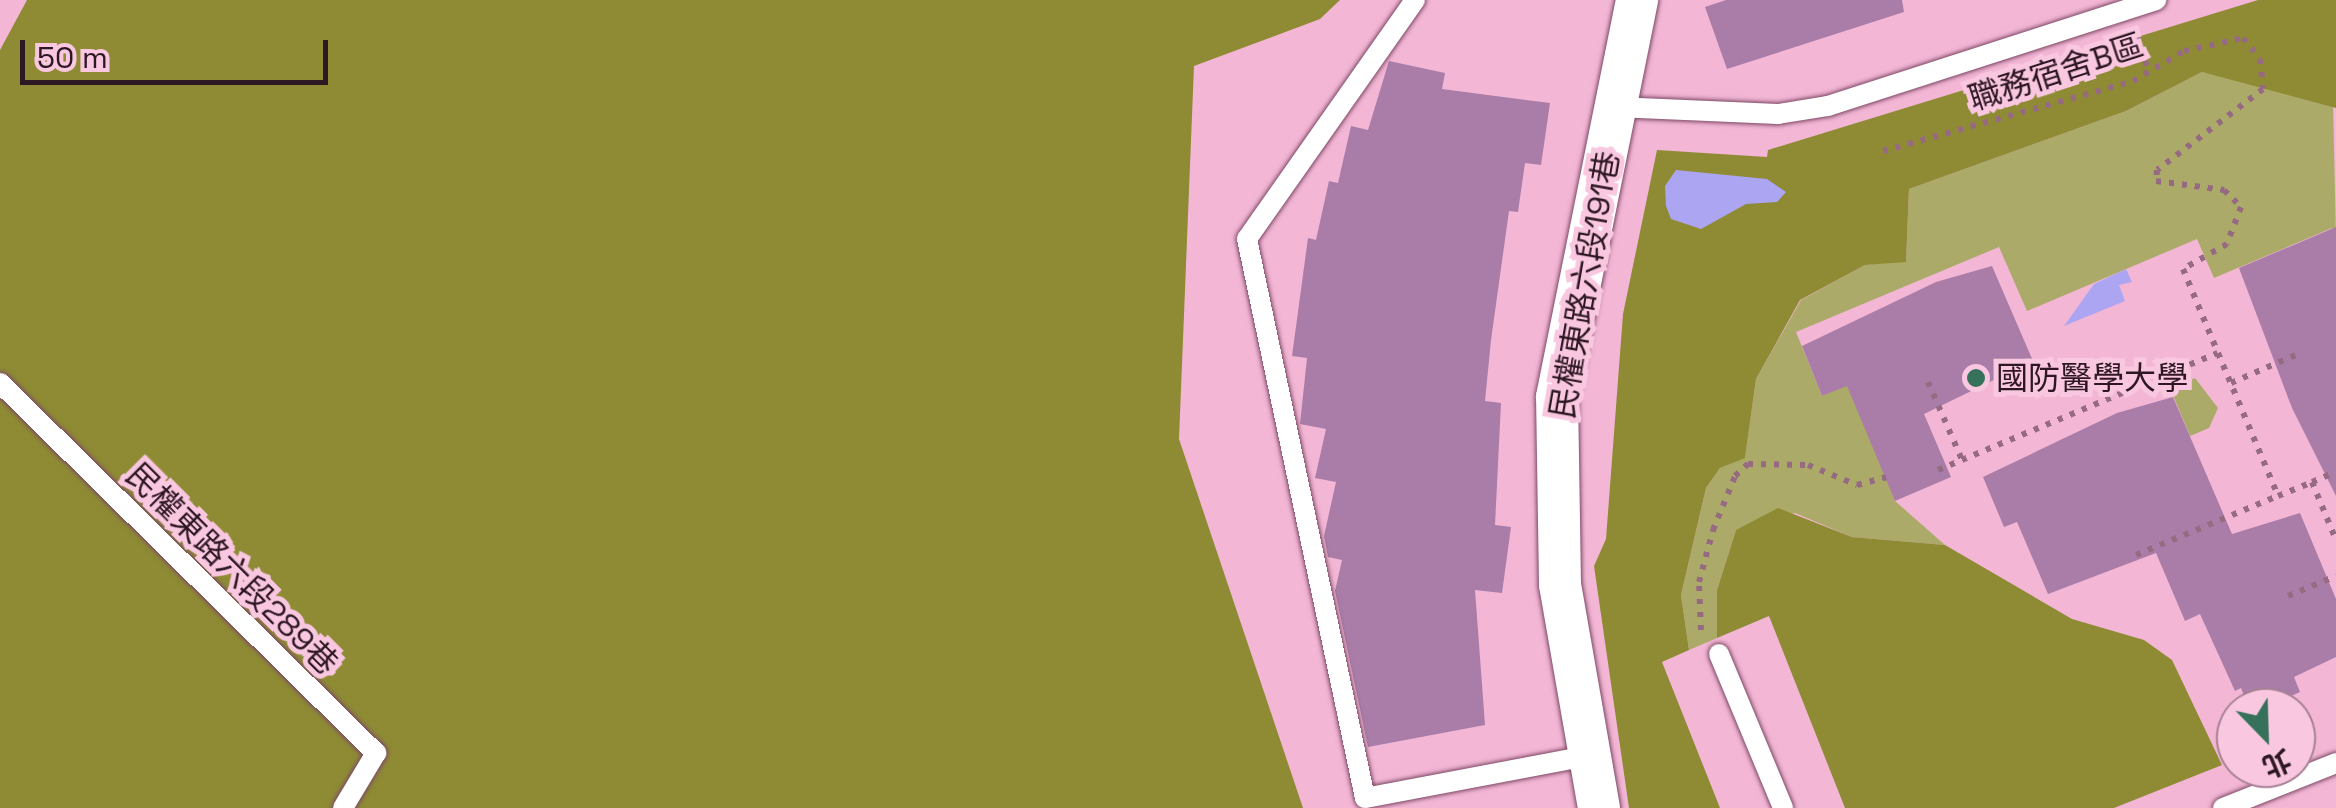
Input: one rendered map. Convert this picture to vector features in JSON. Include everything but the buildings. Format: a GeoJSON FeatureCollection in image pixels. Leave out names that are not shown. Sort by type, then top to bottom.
{"type":"FeatureCollection","features":[{"type":"Feature","properties":{"kind":"street","name":"民權東路六段191巷"},"geometry":{"type":"LineString","coordinates":[[1599,808],[1560,585],[1557,397],[1638,0]]}},
{"type":"Feature","properties":{"kind":"lane"},"geometry":{"type":"LineString","coordinates":[[1415,0],[1246,239],[1365,798],[1587,756]]}},
{"type":"Feature","properties":{"kind":"lane"},"geometry":{"type":"LineString","coordinates":[[1616,107],[1778,114],[1828,106],[2156,0]]}},
{"type":"Feature","properties":{"kind":"lane","name":"民權東路六段289巷"},"geometry":{"type":"LineString","coordinates":[[0,383],[376,754],[343,808]]}},
{"type":"Feature","properties":{"kind":"lane"},"geometry":{"type":"LineString","coordinates":[[1719,654],[1783,808]]}},
{"type":"Feature","properties":{"kind":"lane"},"geometry":{"type":"LineString","coordinates":[[2222,808],[2336,763]]}},
{"type":"Feature","properties":{"kind":"path","name":"職務宿舍B區"},"geometry":{"type":"LineString","coordinates":[[1882,151],[2132,80],[2184,52],[2243,38],[2260,59],[2263,89],[2157,170],[2156,182],[2224,190],[2241,207],[2227,244],[2183,269],[2278,496]]}},
{"type":"Feature","properties":{"kind":"path"},"geometry":{"type":"LineString","coordinates":[[1938,470],[2218,353]]}},
{"type":"Feature","properties":{"kind":"path"},"geometry":{"type":"LineString","coordinates":[[2231,382],[2298,354]]}},
{"type":"Feature","properties":{"kind":"path"},"geometry":{"type":"LineString","coordinates":[[1928,382],[1962,460]]}},
{"type":"Feature","properties":{"kind":"path"},"geometry":{"type":"LineString","coordinates":[[1719,654],[1700,626],[1699,582],[1735,476],[1748,464],[1808,465],[1857,485],[1886,477]]}},
{"type":"Feature","properties":{"kind":"path"},"geometry":{"type":"LineString","coordinates":[[2136,555],[2336,472]]}},
{"type":"Feature","properties":{"kind":"path"},"geometry":{"type":"LineString","coordinates":[[2312,482],[2336,540]]}},
{"type":"Feature","properties":{"kind":"path"},"geometry":{"type":"LineString","coordinates":[[2288,596],[2336,576]]}},
{"type":"Feature","properties":{"kind":"shaded area"},"geometry":{"type":"Polygon","coordinates":[[[27,0],[1340,0],[1320,19],[1194,66],[1179,439],[1303,808],[0,808],[0,50],[27,0]]]}},
{"type":"Feature","properties":{"kind":"shaded area"},"geometry":{"type":"Polygon","coordinates":[[[2258,0],[2336,0],[2336,108],[2202,72],[2126,111],[1909,189],[1906,262],[1865,265],[1800,300],[1756,379],[1745,458],[1720,468],[1706,488],[1681,595],[1689,650],[1662,662],[1720,808],[1629,808],[1594,566],[1606,539],[1623,314],[1657,150],[1767,157],[1768,150],[2258,0]]]}},
{"type":"Feature","properties":{"kind":"shaded area"},"geometry":{"type":"Polygon","coordinates":[[[2202,72],[2333,102],[2336,238],[2332,228],[2214,278],[2197,239],[2027,311],[1999,247],[1796,332],[1822,396],[1851,382],[1895,501],[1945,545],[1852,537],[1795,513],[1736,530],[1717,590],[1717,638],[1689,650],[1681,595],[1706,488],[1720,468],[1745,457],[1756,379],[1801,300],[1865,265],[1906,261],[1909,189],[2126,111],[2202,72]]]}},
{"type":"Feature","properties":{"kind":"shaded area"},"geometry":{"type":"Polygon","coordinates":[[[1676,170],[1767,179],[1786,192],[1777,202],[1746,204],[1701,229],[1671,219],[1665,186],[1676,170]]]}},
{"type":"Feature","properties":{"kind":"shaded area"},"geometry":{"type":"Polygon","coordinates":[[[2126,269],[2132,282],[2119,285],[2125,301],[2064,326],[2094,284],[2126,269]]]}},
{"type":"Feature","properties":{"kind":"shaded area"},"geometry":{"type":"Polygon","coordinates":[[[2195,378],[2218,408],[2209,428],[2190,436],[2170,388],[2195,378]]]}},
{"type":"Feature","properties":{"kind":"shaded area"},"geometry":{"type":"Polygon","coordinates":[[[1778,508],[1852,537],[1945,545],[2072,619],[2144,640],[2172,660],[2216,752],[2216,767],[2114,808],[1845,808],[1769,616],[1717,638],[1717,590],[1736,530],[1778,508]]]}},
{"type":"Feature","properties":{"kind":"place","name":"國防醫學大學"},"geometry":{"type":"Point","coordinates":[1976,378]}}]}
